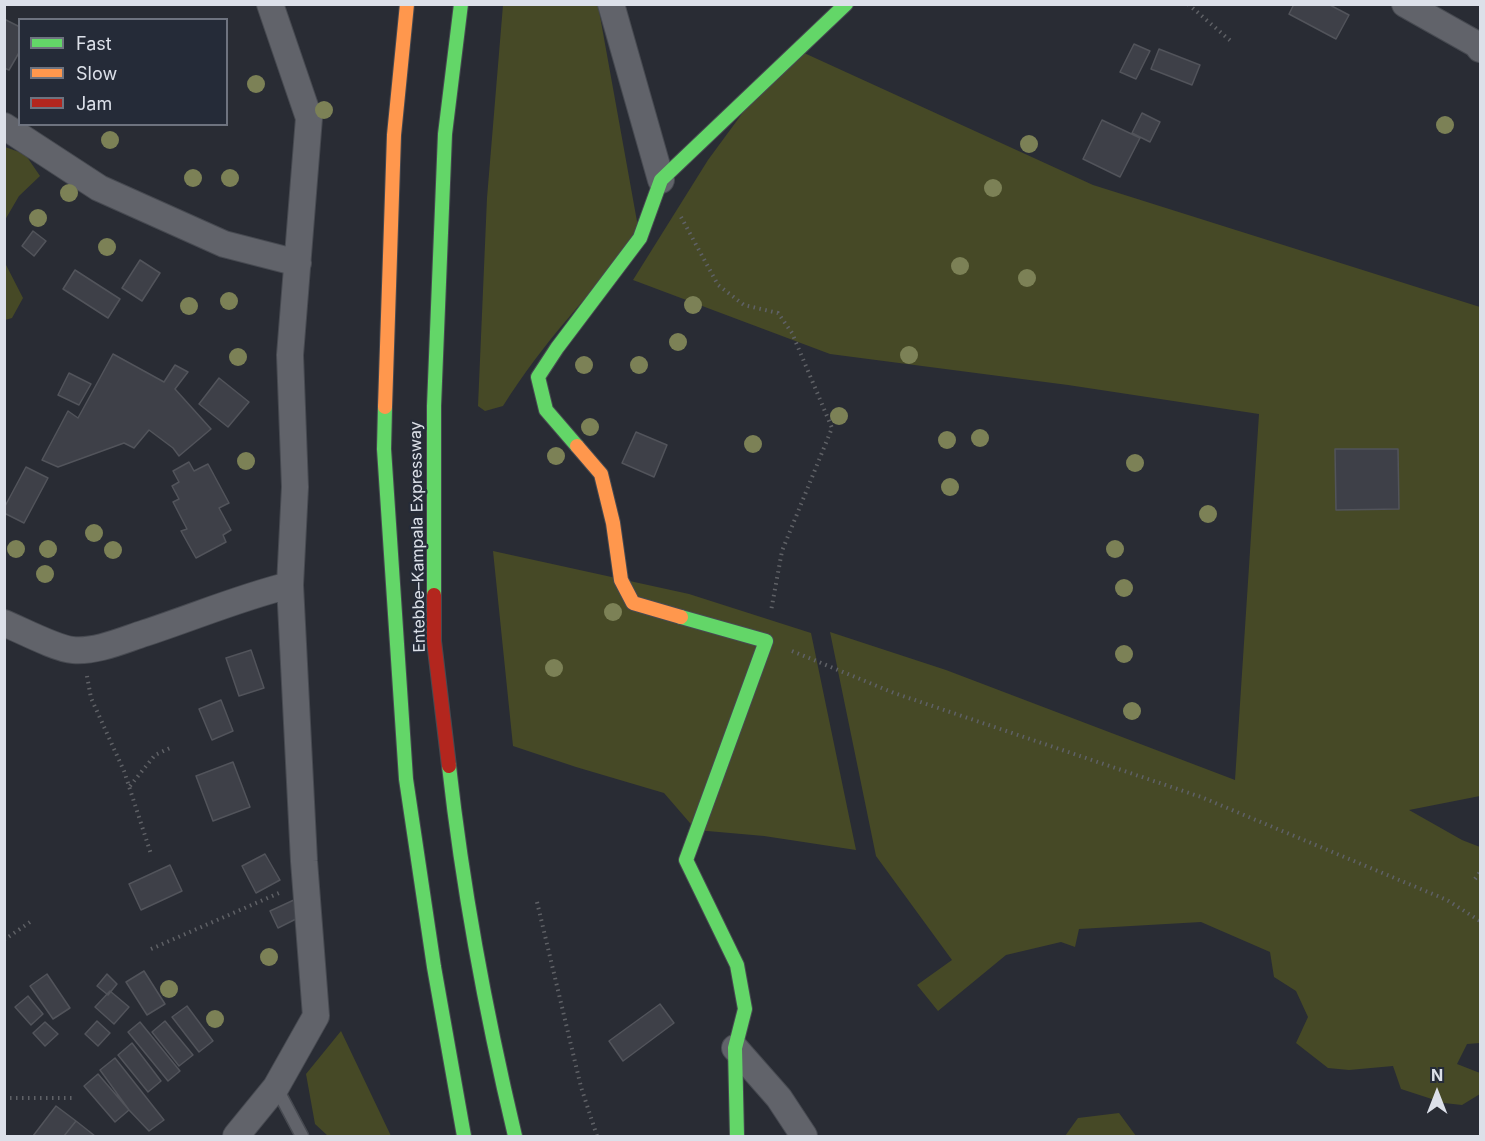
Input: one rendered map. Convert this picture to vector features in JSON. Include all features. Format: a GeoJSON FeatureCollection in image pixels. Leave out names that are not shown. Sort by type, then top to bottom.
{"type":"FeatureCollection","features":[{"type":"Feature","properties":{"kind":"main road","name":"Entebbe–Kampala Expressway"},"geometry":{"type":"LineString","coordinates":[[407,4],[394,135],[384,449],[406,779],[434,966],[464,1137]]}},
{"type":"Feature","properties":{"kind":"main road","name":"Entebbe–Kampala Expressway"},"geometry":{"type":"LineString","coordinates":[[461,4],[445,134],[434,406],[434,640],[456,828],[495,1051],[515,1137]]}},
{"type":"Feature","properties":{"kind":"main road"},"geometry":{"type":"LineString","coordinates":[[737,1137],[735,1048],[746,1009],[737,965],[686,860],[766,640],[633,603],[621,580],[601,474],[546,410],[538,377],[640,238],[661,180],[846,4]]}},
{"type":"Feature","properties":{"kind":"street"},"geometry":{"type":"LineString","coordinates":[[236,1137],[276,1087],[316,1016],[305,882],[290,585],[295,487],[290,355],[309,118],[270,4]]}},
{"type":"Feature","properties":{"kind":"street"},"geometry":{"type":"LineString","coordinates":[[611,4],[661,180]]}},
{"type":"Feature","properties":{"kind":"street"},"geometry":{"type":"LineString","coordinates":[[1405,4],[1479,43]]}},
{"type":"Feature","properties":{"kind":"street"},"geometry":{"type":"LineString","coordinates":[[4,126],[99,188],[224,244],[298,262]]}},
{"type":"Feature","properties":{"kind":"street"},"geometry":{"type":"LineString","coordinates":[[4,623],[65,648],[83,649],[111,644],[196,617],[257,593],[290,585]]}},
{"type":"Feature","properties":{"kind":"street"},"geometry":{"type":"LineString","coordinates":[[735,1048],[779,1098],[804,1137]]}},
{"type":"Feature","properties":{"kind":"lane"},"geometry":{"type":"LineString","coordinates":[[276,1087],[302,1137]]}},
{"type":"Feature","properties":{"kind":"path"},"geometry":{"type":"LineString","coordinates":[[1188,4],[1233,43]]}},
{"type":"Feature","properties":{"kind":"path"},"geometry":{"type":"LineString","coordinates":[[661,180],[718,285],[744,305],[778,313],[792,333],[832,428],[782,551],[766,640],[894,693],[1201,796],[1447,900],[1480,921]]}},
{"type":"Feature","properties":{"kind":"path"},"geometry":{"type":"LineString","coordinates":[[83,649],[91,698],[129,787],[151,854]]}},
{"type":"Feature","properties":{"kind":"path"},"geometry":{"type":"LineString","coordinates":[[129,787],[155,755],[170,748]]}},
{"type":"Feature","properties":{"kind":"path"},"geometry":{"type":"LineString","coordinates":[[1475,879],[1480,872]]}},
{"type":"Feature","properties":{"kind":"path"},"geometry":{"type":"LineString","coordinates":[[151,949],[305,882]]}},
{"type":"Feature","properties":{"kind":"path"},"geometry":{"type":"LineString","coordinates":[[537,902],[581,1087],[597,1137]]}},
{"type":"Feature","properties":{"kind":"path"},"geometry":{"type":"LineString","coordinates":[[4,940],[33,920]]}},
{"type":"Feature","properties":{"kind":"path"},"geometry":{"type":"LineString","coordinates":[[4,1098],[75,1098]]}},
{"type":"Feature","properties":{"kind":"green space"},"geometry":{"type":"Polygon","coordinates":[[[503,5],[598,5],[640,238],[585,298],[534,361],[503,406],[485,411],[478,406],[487,198],[503,5]]]}},
{"type":"Feature","properties":{"kind":"green space"},"geometry":{"type":"Polygon","coordinates":[[[791,47],[1093,185],[1480,307],[1480,796],[1409,810],[1462,840],[1480,847],[1480,1043],[1467,1044],[1457,1064],[1480,1073],[1480,1094],[1462,1105],[1444,1103],[1401,1089],[1393,1066],[1349,1070],[1328,1068],[1296,1043],[1308,1017],[1296,991],[1274,977],[1270,952],[1201,922],[1079,929],[1075,947],[1061,942],[1006,955],[938,1011],[917,985],[952,960],[876,856],[830,632],[946,670],[1235,780],[1259,414],[1068,385],[830,354],[633,280],[708,160],[791,47]]]}},
{"type":"Feature","properties":{"kind":"green space"},"geometry":{"type":"Polygon","coordinates":[[[5,147],[25,154],[40,176],[19,196],[5,220],[5,147]]]}},
{"type":"Feature","properties":{"kind":"green space"},"geometry":{"type":"Polygon","coordinates":[[[4,261],[23,298],[12,318],[5,320],[4,261]]]}},
{"type":"Feature","properties":{"kind":"green space"},"geometry":{"type":"Polygon","coordinates":[[[493,551],[689,594],[811,633],[856,850],[764,836],[696,830],[664,793],[513,746],[493,551]]]}},
{"type":"Feature","properties":{"kind":"green space"},"geometry":{"type":"Polygon","coordinates":[[[341,1031],[391,1136],[328,1136],[315,1124],[306,1074],[341,1031]]]}},
{"type":"Feature","properties":{"kind":"green space"},"geometry":{"type":"Polygon","coordinates":[[[1119,1113],[1136,1136],[1065,1136],[1078,1118],[1119,1113]]]}},
{"type":"Feature","properties":{"kind":"building"},"geometry":{"type":"Polygon","coordinates":[[[1294,4],[1328,4],[1349,15],[1336,39],[1289,14],[1294,4]]]}},
{"type":"Feature","properties":{"kind":"building"},"geometry":{"type":"Polygon","coordinates":[[[4,19],[18,26],[18,54],[9,70],[4,68],[4,19]]]}},
{"type":"Feature","properties":{"kind":"building"},"geometry":{"type":"Polygon","coordinates":[[[1134,44],[1150,51],[1136,79],[1120,72],[1134,44]]]}},
{"type":"Feature","properties":{"kind":"building"},"geometry":{"type":"Polygon","coordinates":[[[1159,49],[1200,65],[1192,85],[1151,69],[1159,49]]]}},
{"type":"Feature","properties":{"kind":"building"},"geometry":{"type":"Polygon","coordinates":[[[1142,113],[1160,122],[1150,142],[1132,133],[1142,113]]]}},
{"type":"Feature","properties":{"kind":"building"},"geometry":{"type":"Polygon","coordinates":[[[1102,120],[1140,138],[1120,177],[1083,159],[1102,120]]]}},
{"type":"Feature","properties":{"kind":"building"},"geometry":{"type":"Polygon","coordinates":[[[33,231],[46,241],[34,256],[22,246],[33,231]]]}},
{"type":"Feature","properties":{"kind":"building"},"geometry":{"type":"Polygon","coordinates":[[[140,260],[160,273],[142,301],[122,288],[140,260]]]}},
{"type":"Feature","properties":{"kind":"building"},"geometry":{"type":"Polygon","coordinates":[[[75,270],[120,299],[108,318],[63,289],[75,270]]]}},
{"type":"Feature","properties":{"kind":"building"},"geometry":{"type":"Polygon","coordinates":[[[113,354],[164,382],[175,365],[188,372],[175,389],[211,429],[179,456],[173,448],[149,430],[134,448],[124,443],[58,467],[42,460],[68,411],[78,418],[113,354]]]}},
{"type":"Feature","properties":{"kind":"building"},"geometry":{"type":"Polygon","coordinates":[[[69,373],[91,384],[79,405],[58,395],[69,373]]]}},
{"type":"Feature","properties":{"kind":"building"},"geometry":{"type":"Polygon","coordinates":[[[219,378],[249,402],[228,427],[199,404],[219,378]]]}},
{"type":"Feature","properties":{"kind":"building"},"geometry":{"type":"Polygon","coordinates":[[[636,432],[667,445],[654,477],[622,463],[636,432]]]}},
{"type":"Feature","properties":{"kind":"building"},"geometry":{"type":"Polygon","coordinates":[[[1335,449],[1398,449],[1399,509],[1336,510],[1335,449]]]}},
{"type":"Feature","properties":{"kind":"building"},"geometry":{"type":"Polygon","coordinates":[[[189,462],[194,471],[208,464],[229,503],[219,508],[231,530],[223,535],[226,542],[196,558],[181,531],[187,529],[173,502],[179,499],[172,486],[179,482],[173,471],[189,462]]]}},
{"type":"Feature","properties":{"kind":"building"},"geometry":{"type":"Polygon","coordinates":[[[26,467],[48,478],[24,523],[4,513],[4,508],[26,467]]]}},
{"type":"Feature","properties":{"kind":"building"},"geometry":{"type":"Polygon","coordinates":[[[251,650],[264,688],[239,696],[226,658],[251,650]]]}},
{"type":"Feature","properties":{"kind":"building"},"geometry":{"type":"Polygon","coordinates":[[[221,700],[233,731],[212,740],[199,709],[221,700]]]}},
{"type":"Feature","properties":{"kind":"building"},"geometry":{"type":"Polygon","coordinates":[[[233,762],[250,807],[213,821],[196,776],[233,762]]]}},
{"type":"Feature","properties":{"kind":"building"},"geometry":{"type":"Polygon","coordinates":[[[265,854],[280,880],[256,893],[242,866],[265,854]]]}},
{"type":"Feature","properties":{"kind":"building"},"geometry":{"type":"Polygon","coordinates":[[[170,865],[182,891],[141,910],[129,884],[170,865]]]}},
{"type":"Feature","properties":{"kind":"building"},"geometry":{"type":"Polygon","coordinates":[[[296,899],[304,915],[278,928],[270,911],[296,899]]]}},
{"type":"Feature","properties":{"kind":"building"},"geometry":{"type":"Polygon","coordinates":[[[144,971],[165,1004],[147,1015],[126,982],[144,971]]]}},
{"type":"Feature","properties":{"kind":"building"},"geometry":{"type":"Polygon","coordinates":[[[47,974],[70,1008],[53,1019],[30,986],[47,974]]]}},
{"type":"Feature","properties":{"kind":"building"},"geometry":{"type":"Polygon","coordinates":[[[107,974],[117,984],[108,995],[97,986],[107,974]]]}},
{"type":"Feature","properties":{"kind":"building"},"geometry":{"type":"Polygon","coordinates":[[[110,991],[129,1007],[114,1024],[95,1007],[110,991]]]}},
{"type":"Feature","properties":{"kind":"building"},"geometry":{"type":"Polygon","coordinates":[[[28,996],[43,1014],[31,1025],[15,1007],[28,996]]]}},
{"type":"Feature","properties":{"kind":"building"},"geometry":{"type":"Polygon","coordinates":[[[660,1004],[674,1023],[623,1061],[609,1041],[660,1004]]]}},
{"type":"Feature","properties":{"kind":"building"},"geometry":{"type":"Polygon","coordinates":[[[187,1006],[213,1041],[199,1052],[172,1017],[187,1006]]]}},
{"type":"Feature","properties":{"kind":"building"},"geometry":{"type":"Polygon","coordinates":[[[97,1021],[110,1033],[98,1046],[85,1034],[97,1021]]]}},
{"type":"Feature","properties":{"kind":"building"},"geometry":{"type":"Polygon","coordinates":[[[165,1021],[193,1055],[179,1066],[152,1032],[165,1021]]]}},
{"type":"Feature","properties":{"kind":"building"},"geometry":{"type":"Polygon","coordinates":[[[45,1022],[58,1034],[45,1046],[33,1033],[45,1022]]]}},
{"type":"Feature","properties":{"kind":"building"},"geometry":{"type":"Polygon","coordinates":[[[140,1022],[180,1071],[168,1081],[128,1032],[140,1022]]]}},
{"type":"Feature","properties":{"kind":"building"},"geometry":{"type":"Polygon","coordinates":[[[132,1043],[161,1081],[148,1092],[118,1055],[132,1043]]]}},
{"type":"Feature","properties":{"kind":"building"},"geometry":{"type":"Polygon","coordinates":[[[115,1058],[164,1120],[149,1131],[129,1110],[100,1070],[115,1058]]]}},
{"type":"Feature","properties":{"kind":"building"},"geometry":{"type":"Polygon","coordinates":[[[98,1074],[129,1110],[115,1122],[84,1086],[98,1074]]]}},
{"type":"Feature","properties":{"kind":"building"},"geometry":{"type":"Polygon","coordinates":[[[56,1106],[76,1121],[64,1136],[33,1136],[56,1106]]]}},
{"type":"Feature","properties":{"kind":"building"},"geometry":{"type":"Polygon","coordinates":[[[76,1121],[95,1136],[64,1136],[76,1121]]]}},
{"type":"Feature","properties":{"kind":"traffic: fast"},"geometry":{"type":"LineString","coordinates":[[434,595],[434,406],[445,134],[461,4]]}},
{"type":"Feature","properties":{"kind":"traffic: fast"},"geometry":{"type":"LineString","coordinates":[[577,446],[546,410],[538,377],[557,348],[640,238],[661,180],[846,4]]}},
{"type":"Feature","properties":{"kind":"traffic: fast"},"geometry":{"type":"LineString","coordinates":[[385,407],[384,449],[406,779],[434,967],[464,1136]]}},
{"type":"Feature","properties":{"kind":"traffic: fast"},"geometry":{"type":"LineString","coordinates":[[681,617],[766,641],[686,860],[737,965],[745,1009],[735,1048],[737,1136]]}},
{"type":"Feature","properties":{"kind":"traffic: fast"},"geometry":{"type":"LineString","coordinates":[[449,766],[476,952],[515,1136]]}},
{"type":"Feature","properties":{"kind":"traffic: slow"},"geometry":{"type":"LineString","coordinates":[[385,407],[394,135],[407,4]]}},
{"type":"Feature","properties":{"kind":"traffic: slow"},"geometry":{"type":"LineString","coordinates":[[577,446],[601,474],[613,523],[621,580],[633,603],[681,617]]}},
{"type":"Feature","properties":{"kind":"traffic: jam"},"geometry":{"type":"LineString","coordinates":[[434,595],[434,641],[449,766]]}}]}
